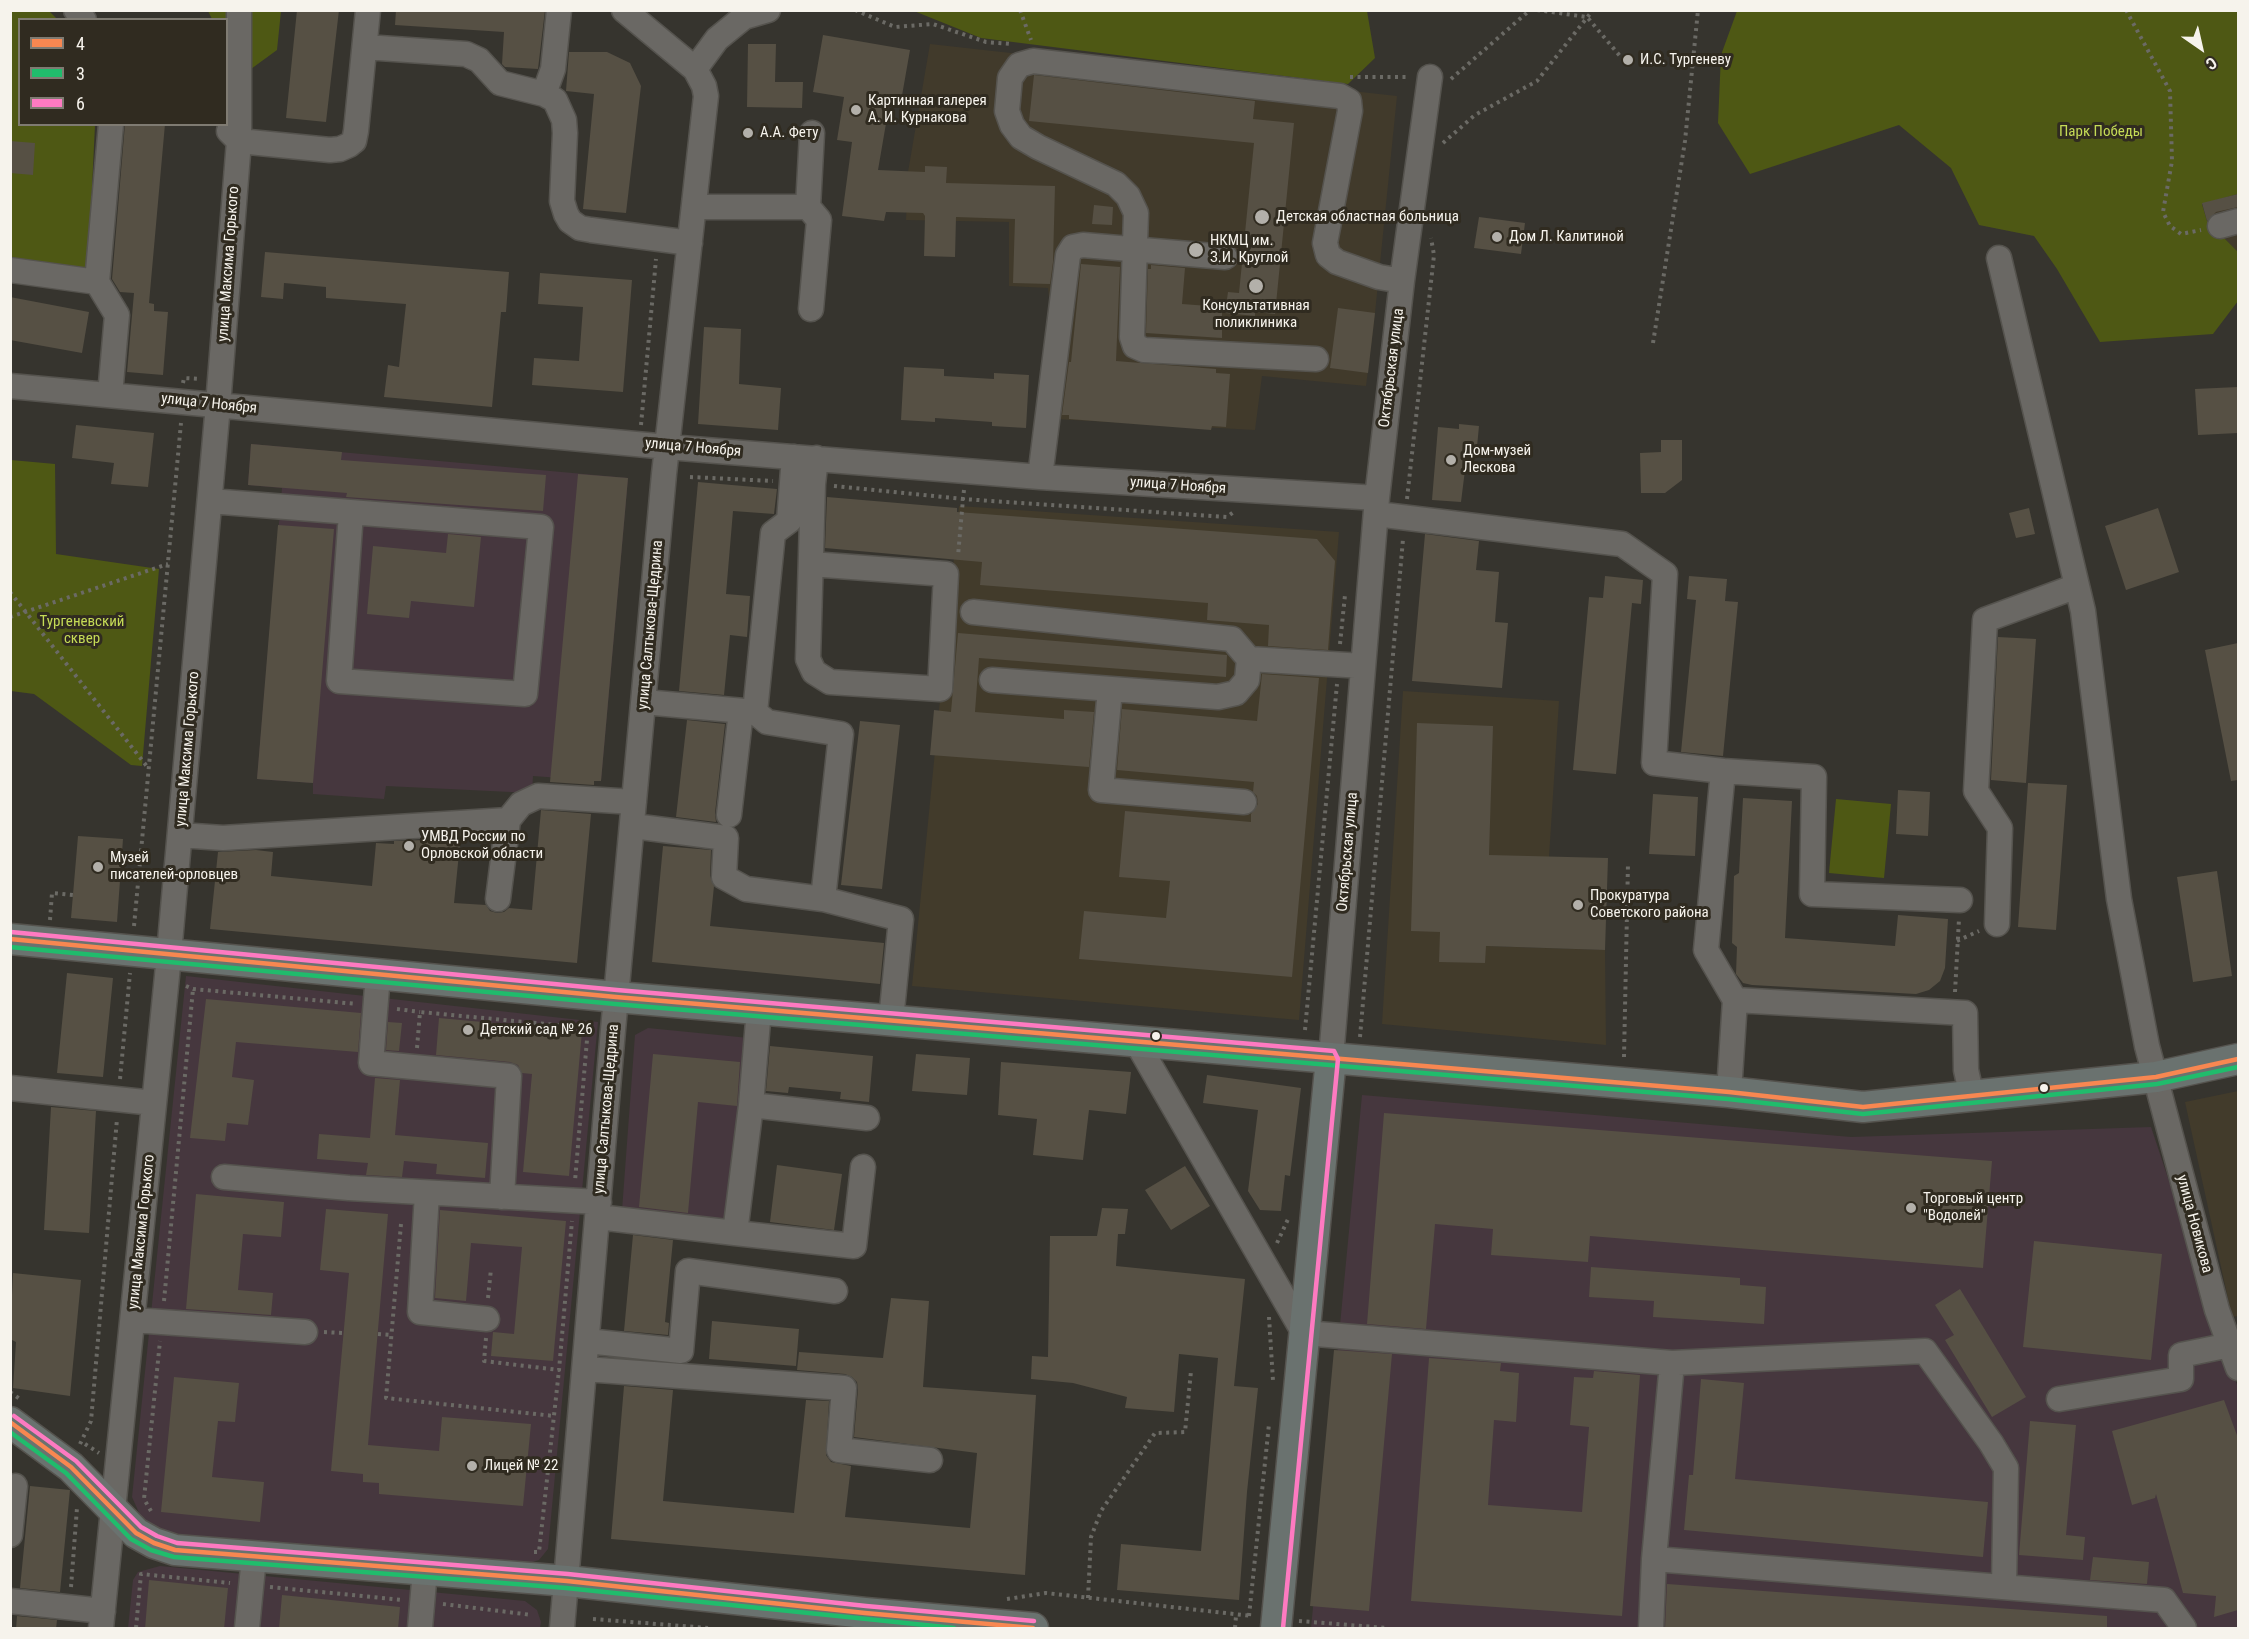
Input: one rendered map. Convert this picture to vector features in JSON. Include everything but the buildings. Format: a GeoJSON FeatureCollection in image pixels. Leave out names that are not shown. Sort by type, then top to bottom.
{"type":"FeatureCollection","features":[{"type":"Feature","properties":{"kind":"main road"},"geometry":{"type":"LineString","coordinates":[[10,939],[131,950],[168,965],[378,974],[616,997],[1729,1092],[1863,1107],[2156,1077],[2238,1059]]}},
{"type":"Feature","properties":{"kind":"main road","name":"Октябрьская улица"},"geometry":{"type":"LineString","coordinates":[[1268,1621],[1305,1333],[1331,1058]]}},
{"type":"Feature","properties":{"kind":"main road"},"geometry":{"type":"LineString","coordinates":[[20,1414],[76,1454],[112,1510],[136,1533],[154,1544],[196,1552],[253,1571],[425,1570],[567,1581],[820,1618],[1032,1629]]}},
{"type":"Feature","properties":{"kind":"street","name":"улица Максима Горького"},"geometry":{"type":"LineString","coordinates":[[102,1620],[168,965],[210,501],[220,381],[239,10]]}},
{"type":"Feature","properties":{"kind":"street"},"geometry":{"type":"LineString","coordinates":[[231,133],[330,150],[340,149],[354,141],[368,10]]}},
{"type":"Feature","properties":{"kind":"street"},"geometry":{"type":"LineString","coordinates":[[544,94],[553,69],[559,10]]}},
{"type":"Feature","properties":{"kind":"street"},"geometry":{"type":"LineString","coordinates":[[624,10],[695,69],[717,39],[744,17],[768,10]]}},
{"type":"Feature","properties":{"kind":"street"},"geometry":{"type":"LineString","coordinates":[[365,47],[466,54],[479,60],[500,83],[544,94],[555,100],[564,120],[562,201],[570,221],[580,228],[690,243]]}},
{"type":"Feature","properties":{"kind":"street"},"geometry":{"type":"LineString","coordinates":[[1316,359],[1144,350],[1135,346],[1132,337],[1136,213],[1128,196],[1116,184],[1038,147],[1022,137],[1012,125],[1007,111],[1010,78],[1019,65],[1033,62],[1340,96],[1349,101],[1350,111],[1325,243],[1328,255],[1338,262],[1379,277],[1402,281]]}},
{"type":"Feature","properties":{"kind":"street","name":"улица Салтыкова-Щедрина"},"geometry":{"type":"LineString","coordinates":[[562,1629],[634,802],[668,447],[706,96],[704,86],[695,69]]}},
{"type":"Feature","properties":{"kind":"street","name":"Октябрьская улица"},"geometry":{"type":"LineString","coordinates":[[1331,1058],[1376,506],[1402,281],[1430,77]]}},
{"type":"Feature","properties":{"kind":"street"},"geometry":{"type":"LineString","coordinates":[[110,395],[117,315],[97,282],[111,126]]}},
{"type":"Feature","properties":{"kind":"street"},"geometry":{"type":"LineString","coordinates":[[811,309],[819,220],[808,207],[812,133]]}},
{"type":"Feature","properties":{"kind":"street"},"geometry":{"type":"LineString","coordinates":[[694,207],[808,207]]}},
{"type":"Feature","properties":{"kind":"street"},"geometry":{"type":"LineString","coordinates":[[1040,477],[1068,255],[1073,247],[1083,245],[1225,257]]}},
{"type":"Feature","properties":{"kind":"street","name":"улица Новикова"},"geometry":{"type":"LineString","coordinates":[[2000,258],[2083,611],[2119,899],[2147,1046],[2217,1310],[2232,1338],[2238,1368]]}},
{"type":"Feature","properties":{"kind":"street"},"geometry":{"type":"LineString","coordinates":[[10,270],[97,282]]}},
{"type":"Feature","properties":{"kind":"street","name":"улица 7 Ноября"},"geometry":{"type":"LineString","coordinates":[[10,386],[668,447],[1376,506],[1404,518],[1622,544],[1665,574],[1654,763],[1723,771]]}},
{"type":"Feature","properties":{"kind":"street"},"geometry":{"type":"LineString","coordinates":[[805,458],[813,484],[808,659],[814,672],[830,682],[939,689],[946,574],[811,564]]}},
{"type":"Feature","properties":{"kind":"street"},"geometry":{"type":"LineString","coordinates":[[729,815],[748,712],[773,533],[789,521],[805,458]]}},
{"type":"Feature","properties":{"kind":"street"},"geometry":{"type":"LineString","coordinates":[[210,501],[541,527],[525,694],[339,681],[351,513]]}},
{"type":"Feature","properties":{"kind":"street"},"geometry":{"type":"LineString","coordinates":[[1997,924],[2000,828],[1976,791],[1985,620],[2077,586]]}},
{"type":"Feature","properties":{"kind":"street"},"geometry":{"type":"LineString","coordinates":[[973,612],[1232,639],[1249,659],[1247,680],[1236,693],[1218,697],[992,680]]}},
{"type":"Feature","properties":{"kind":"street"},"geometry":{"type":"LineString","coordinates":[[1249,659],[1363,666]]}},
{"type":"Feature","properties":{"kind":"street"},"geometry":{"type":"LineString","coordinates":[[1110,689],[1101,790],[1244,802]]}},
{"type":"Feature","properties":{"kind":"street"},"geometry":{"type":"LineString","coordinates":[[644,702],[748,712],[767,722],[841,735],[823,899]]}},
{"type":"Feature","properties":{"kind":"street"},"geometry":{"type":"LineString","coordinates":[[1729,1092],[1735,1000],[1706,950],[1723,771],[1814,777],[1812,894],[1960,900]]}},
{"type":"Feature","properties":{"kind":"street"},"geometry":{"type":"LineString","coordinates":[[498,899],[508,820],[521,804],[538,796],[634,802]]}},
{"type":"Feature","properties":{"kind":"street"},"geometry":{"type":"LineString","coordinates":[[180,835],[223,838],[508,820]]}},
{"type":"Feature","properties":{"kind":"street"},"geometry":{"type":"LineString","coordinates":[[633,826],[726,838],[724,878],[746,889],[823,899],[901,919],[891,1020]]}},
{"type":"Feature","properties":{"kind":"street"},"geometry":{"type":"LineString","coordinates":[[378,974],[371,1063],[509,1076],[502,1197]]}},
{"type":"Feature","properties":{"kind":"street"},"geometry":{"type":"LineString","coordinates":[[1735,1000],[1965,1013],[1966,1070],[1972,1096]]}},
{"type":"Feature","properties":{"kind":"street"},"geometry":{"type":"LineString","coordinates":[[735,1233],[751,1105],[759,1009]]}},
{"type":"Feature","properties":{"kind":"street"},"geometry":{"type":"LineString","coordinates":[[1136,1041],[1305,1333],[1672,1364],[1925,1351],[1991,1443],[2006,1468],[2004,1587]]}},
{"type":"Feature","properties":{"kind":"street"},"geometry":{"type":"LineString","coordinates":[[10,1088],[154,1103]]}},
{"type":"Feature","properties":{"kind":"street"},"geometry":{"type":"LineString","coordinates":[[751,1105],[867,1118]]}},
{"type":"Feature","properties":{"kind":"street"},"geometry":{"type":"LineString","coordinates":[[225,1177],[349,1188],[573,1201],[598,1210],[735,1233],[854,1246],[863,1167]]}},
{"type":"Feature","properties":{"kind":"street"},"geometry":{"type":"LineString","coordinates":[[427,1193],[420,1312],[487,1318]]}},
{"type":"Feature","properties":{"kind":"street"},"geometry":{"type":"LineString","coordinates":[[587,1341],[681,1351],[688,1271],[835,1291]]}},
{"type":"Feature","properties":{"kind":"street"},"geometry":{"type":"LineString","coordinates":[[133,1320],[305,1332]]}},
{"type":"Feature","properties":{"kind":"street"},"geometry":{"type":"LineString","coordinates":[[2059,1399],[2181,1379],[2181,1355],[2232,1338]]}},
{"type":"Feature","properties":{"kind":"street"},"geometry":{"type":"LineString","coordinates":[[1651,1629],[1654,1559],[1672,1364]]}},
{"type":"Feature","properties":{"kind":"street"},"geometry":{"type":"LineString","coordinates":[[585,1369],[844,1388],[839,1450],[930,1460]]}},
{"type":"Feature","properties":{"kind":"street"},"geometry":{"type":"LineString","coordinates":[[10,1535],[15,1486]]}},
{"type":"Feature","properties":{"kind":"street"},"geometry":{"type":"LineString","coordinates":[[1654,1559],[2164,1600],[2184,1629]]}},
{"type":"Feature","properties":{"kind":"street"},"geometry":{"type":"LineString","coordinates":[[420,1629],[425,1570]]}},
{"type":"Feature","properties":{"kind":"street"},"geometry":{"type":"LineString","coordinates":[[247,1629],[253,1571]]}},
{"type":"Feature","properties":{"kind":"street"},"geometry":{"type":"LineString","coordinates":[[10,1601],[69,1608],[102,1620]]}},
{"type":"Feature","properties":{"kind":"path"},"geometry":{"type":"LineString","coordinates":[[1020,10],[1033,46]]}},
{"type":"Feature","properties":{"kind":"path"},"geometry":{"type":"LineString","coordinates":[[1430,77],[1450,80],[1530,10]]}},
{"type":"Feature","properties":{"kind":"path"},"geometry":{"type":"LineString","coordinates":[[1537,10],[1587,17],[1620,56]]}},
{"type":"Feature","properties":{"kind":"path"},"geometry":{"type":"LineString","coordinates":[[1443,133],[1441,144],[1475,115],[1537,81],[1593,10]]}},
{"type":"Feature","properties":{"kind":"path"},"geometry":{"type":"LineString","coordinates":[[1653,343],[1685,141],[1698,10]]}},
{"type":"Feature","properties":{"kind":"path"},"geometry":{"type":"LineString","coordinates":[[2126,10],[2170,92],[2172,160],[2163,212],[2170,226],[2181,234],[2229,224]]}},
{"type":"Feature","properties":{"kind":"path"},"geometry":{"type":"LineString","coordinates":[[1360,1037],[1404,518],[1434,255],[1431,236]]}},
{"type":"Feature","properties":{"kind":"path"},"geometry":{"type":"LineString","coordinates":[[639,444],[658,239]]}},
{"type":"Feature","properties":{"kind":"path"},"geometry":{"type":"LineString","coordinates":[[76,1454],[91,1421],[131,950],[184,378],[220,381]]}},
{"type":"Feature","properties":{"kind":"path"},"geometry":{"type":"LineString","coordinates":[[946,574],[957,562],[963,498]]}},
{"type":"Feature","properties":{"kind":"path"},"geometry":{"type":"LineString","coordinates":[[10,617],[168,564]]}},
{"type":"Feature","properties":{"kind":"path"},"geometry":{"type":"LineString","coordinates":[[10,592],[149,770]]}},
{"type":"Feature","properties":{"kind":"path"},"geometry":{"type":"LineString","coordinates":[[1623,1057],[1628,863]]}},
{"type":"Feature","properties":{"kind":"path"},"geometry":{"type":"LineString","coordinates":[[50,924],[52,893],[73,895]]}},
{"type":"Feature","properties":{"kind":"path"},"geometry":{"type":"LineString","coordinates":[[1954,1012],[1960,900]]}},
{"type":"Feature","properties":{"kind":"path"},"geometry":{"type":"LineString","coordinates":[[168,965],[193,989],[588,1028],[559,1370],[539,1552],[527,1552]]}},
{"type":"Feature","properties":{"kind":"path"},"geometry":{"type":"LineString","coordinates":[[154,1515],[144,1499],[193,989]]}},
{"type":"Feature","properties":{"kind":"path"},"geometry":{"type":"LineString","coordinates":[[415,1067],[420,1012]]}},
{"type":"Feature","properties":{"kind":"path"},"geometry":{"type":"LineString","coordinates":[[1266,1266],[1289,1218],[1290,1207]]}},
{"type":"Feature","properties":{"kind":"path"},"geometry":{"type":"LineString","coordinates":[[401,1224],[386,1398],[554,1416]]}},
{"type":"Feature","properties":{"kind":"path"},"geometry":{"type":"LineString","coordinates":[[491,1269],[484,1361],[559,1370]]}},
{"type":"Feature","properties":{"kind":"path"},"geometry":{"type":"LineString","coordinates":[[1269,1311],[1272,1391]]}},
{"type":"Feature","properties":{"kind":"path"},"geometry":{"type":"LineString","coordinates":[[378,1334],[391,1335]]}},
{"type":"Feature","properties":{"kind":"path"},"geometry":{"type":"LineString","coordinates":[[1088,1598],[1091,1537],[1101,1511],[1155,1433],[1185,1432],[1191,1371]]}},
{"type":"Feature","properties":{"kind":"path"},"geometry":{"type":"LineString","coordinates":[[10,1392],[20,1414]]}},
{"type":"Feature","properties":{"kind":"path"},"geometry":{"type":"LineString","coordinates":[[1268,1621],[1269,1414]]}},
{"type":"Feature","properties":{"kind":"path"},"geometry":{"type":"LineString","coordinates":[[72,1436],[76,1454]]}},
{"type":"Feature","properties":{"kind":"path"},"geometry":{"type":"LineString","coordinates":[[76,1454],[118,1465],[146,1481]]}},
{"type":"Feature","properties":{"kind":"path"},"geometry":{"type":"LineString","coordinates":[[69,1608],[77,1507]]}},
{"type":"Feature","properties":{"kind":"path"},"geometry":{"type":"LineString","coordinates":[[136,1629],[141,1574],[253,1571],[422,1602],[532,1615]]}},
{"type":"Feature","properties":{"kind":"path"},"geometry":{"type":"LineString","coordinates":[[1005,1599],[1047,1593],[1268,1621],[1388,1629]]}},
{"type":"Feature","properties":{"kind":"path"},"geometry":{"type":"LineString","coordinates":[[1235,1629],[1236,1616],[1268,1621]]}},
{"type":"Feature","properties":{"kind":"path"},"geometry":{"type":"LineString","coordinates":[[593,1619],[708,1629]]}},
{"type":"Feature","properties":{"kind":"shaded area","name":"НКМЦ им. З.И. Круглой"},"geometry":{"type":"Polygon","coordinates":[[[930,44],[1397,96],[1366,386],[1262,376],[1255,430],[1055,419],[1069,299],[1049,298],[1048,288],[1009,286],[1009,222],[906,220],[908,172],[930,44]]]}},
{"type":"Feature","properties":{"kind":"shaded area"},"geometry":{"type":"Polygon","coordinates":[[[2238,194],[2238,252],[2207,221],[2202,203],[2238,194]]]}},
{"type":"Feature","properties":{"kind":"shaded area"},"geometry":{"type":"Polygon","coordinates":[[[251,444],[628,478],[601,781],[533,776],[532,793],[386,786],[384,799],[313,794],[313,783],[257,779],[282,488],[248,485],[251,444]]]}},
{"type":"Feature","properties":{"kind":"shaded area"},"geometry":{"type":"Polygon","coordinates":[[[959,506],[1339,532],[1299,1020],[912,986],[959,506]]]}},
{"type":"Feature","properties":{"kind":"shaded area"},"geometry":{"type":"Polygon","coordinates":[[[1403,691],[1559,701],[1549,857],[1486,946],[1605,950],[1606,1045],[1382,1024],[1403,691]]]}},
{"type":"Feature","properties":{"kind":"shaded area"},"geometry":{"type":"Polygon","coordinates":[[[186,976],[598,1022],[548,1549],[539,1560],[526,1564],[164,1534],[149,1526],[140,1515],[132,1497],[186,976]]]}},
{"type":"Feature","properties":{"kind":"shaded area"},"geometry":{"type":"Polygon","coordinates":[[[648,1028],[759,1039],[736,1236],[621,1224],[635,1035],[648,1028]]]}},
{"type":"Feature","properties":{"kind":"shaded area"},"geometry":{"type":"Polygon","coordinates":[[[2238,1091],[2238,1316],[2232,1317],[2185,1102],[2238,1091]]]}},
{"type":"Feature","properties":{"kind":"shaded area"},"geometry":{"type":"Polygon","coordinates":[[[1362,1095],[1851,1137],[2151,1127],[2238,1388],[2238,1628],[1311,1628],[1362,1095]]]}},
{"type":"Feature","properties":{"kind":"shaded area"},"geometry":{"type":"Polygon","coordinates":[[[160,1566],[525,1601],[537,1610],[541,1622],[540,1628],[128,1628],[133,1580],[138,1572],[160,1566]]]}},
{"type":"Feature","properties":{"kind":"green space"},"geometry":{"type":"Polygon","coordinates":[[[11,11],[49,11],[56,18],[18,18],[18,126],[95,126],[88,271],[11,260],[11,11]]]}},
{"type":"Feature","properties":{"kind":"green space"},"geometry":{"type":"Polygon","coordinates":[[[208,11],[281,11],[277,50],[240,77],[228,51],[228,18],[212,18],[208,11]]]}},
{"type":"Feature","properties":{"kind":"green space"},"geometry":{"type":"Polygon","coordinates":[[[914,11],[1367,11],[1375,58],[1348,84],[981,38],[914,11]]]}},
{"type":"Feature","properties":{"kind":"green space","name":"Парк Победы"},"geometry":{"type":"Polygon","coordinates":[[[1737,11],[2238,11],[2238,194],[2202,204],[2207,221],[2238,252],[2238,301],[2213,334],[2100,342],[2057,269],[2034,236],[1979,225],[1951,168],[1899,125],[1750,174],[1718,123],[1721,55],[1737,11]]]}},
{"type":"Feature","properties":{"kind":"green space","name":"Тургеневский сквер"},"geometry":{"type":"Polygon","coordinates":[[[11,460],[55,464],[56,554],[159,569],[142,766],[131,765],[34,694],[11,691],[11,460]]]}},
{"type":"Feature","properties":{"kind":"green space"},"geometry":{"type":"Polygon","coordinates":[[[1836,799],[1891,804],[1884,878],[1829,873],[1836,799]]]}},
{"type":"Feature","properties":{"kind":"transit line","name":"6"},"geometry":{"type":"LineString","coordinates":[[11,932],[617,990],[1334,1051],[1338,1059],[1283,1628]]}},
{"type":"Feature","properties":{"kind":"transit line","name":"4"},"geometry":{"type":"LineString","coordinates":[[10,939],[616,997],[1729,1092],[1863,1107],[2156,1077],[2238,1059]]}},
{"type":"Feature","properties":{"kind":"transit line","name":"3"},"geometry":{"type":"LineString","coordinates":[[10,947],[615,1004],[1728,1099],[1863,1114],[2157,1084],[2238,1067]]}},
{"type":"Feature","properties":{"kind":"transit line","name":"6"},"geometry":{"type":"LineString","coordinates":[[14,1416],[76,1461],[141,1527],[177,1543],[568,1574],[866,1606],[1034,1621]]}},
{"type":"Feature","properties":{"kind":"transit line","name":"4"},"geometry":{"type":"LineString","coordinates":[[10,1422],[71,1467],[136,1533],[154,1543],[175,1550],[567,1581],[865,1613],[1033,1628]]}},
{"type":"Feature","properties":{"kind":"transit line","name":"3"},"geometry":{"type":"LineString","coordinates":[[10,1432],[66,1473],[131,1539],[151,1550],[174,1557],[566,1588],[954,1628]]}},
{"type":"Feature","properties":{"kind":"place","name":"И.С. Тургеневу"},"geometry":{"type":"Point","coordinates":[1628,60]}},
{"type":"Feature","properties":{"kind":"place","name":"Картинная галерея А. И. Курнакова"},"geometry":{"type":"Point","coordinates":[856,110]}},
{"type":"Feature","properties":{"kind":"place","name":"А.А. Фету"},"geometry":{"type":"Point","coordinates":[748,133]}},
{"type":"Feature","properties":{"kind":"place","name":"Детская областная больница"},"geometry":{"type":"Point","coordinates":[1262,217]}},
{"type":"Feature","properties":{"kind":"place","name":"Дом Л. Калитиной"},"geometry":{"type":"Point","coordinates":[1497,237]}},
{"type":"Feature","properties":{"kind":"place","name":"НКМЦ им. З.И. Круглой"},"geometry":{"type":"Point","coordinates":[1196,250]}},
{"type":"Feature","properties":{"kind":"place","name":"Консультативная поликлиника"},"geometry":{"type":"Point","coordinates":[1256,286]}},
{"type":"Feature","properties":{"kind":"place","name":"Дом-музей Лескова"},"geometry":{"type":"Point","coordinates":[1451,460]}},
{"type":"Feature","properties":{"kind":"place","name":"УМВД России по Орловской области"},"geometry":{"type":"Point","coordinates":[409,846]}},
{"type":"Feature","properties":{"kind":"place","name":"Музей писателей-орловцев"},"geometry":{"type":"Point","coordinates":[98,867]}},
{"type":"Feature","properties":{"kind":"place","name":"Прокуратура Советского района"},"geometry":{"type":"Point","coordinates":[1578,905]}},
{"type":"Feature","properties":{"kind":"place","name":"Детский сад № 26"},"geometry":{"type":"Point","coordinates":[468,1030]}},
{"type":"Feature","properties":{"kind":"place","name":"Торговый центр \"Водолей\""},"geometry":{"type":"Point","coordinates":[1911,1208]}},
{"type":"Feature","properties":{"kind":"place","name":"Лицей № 22"},"geometry":{"type":"Point","coordinates":[472,1466]}}]}
